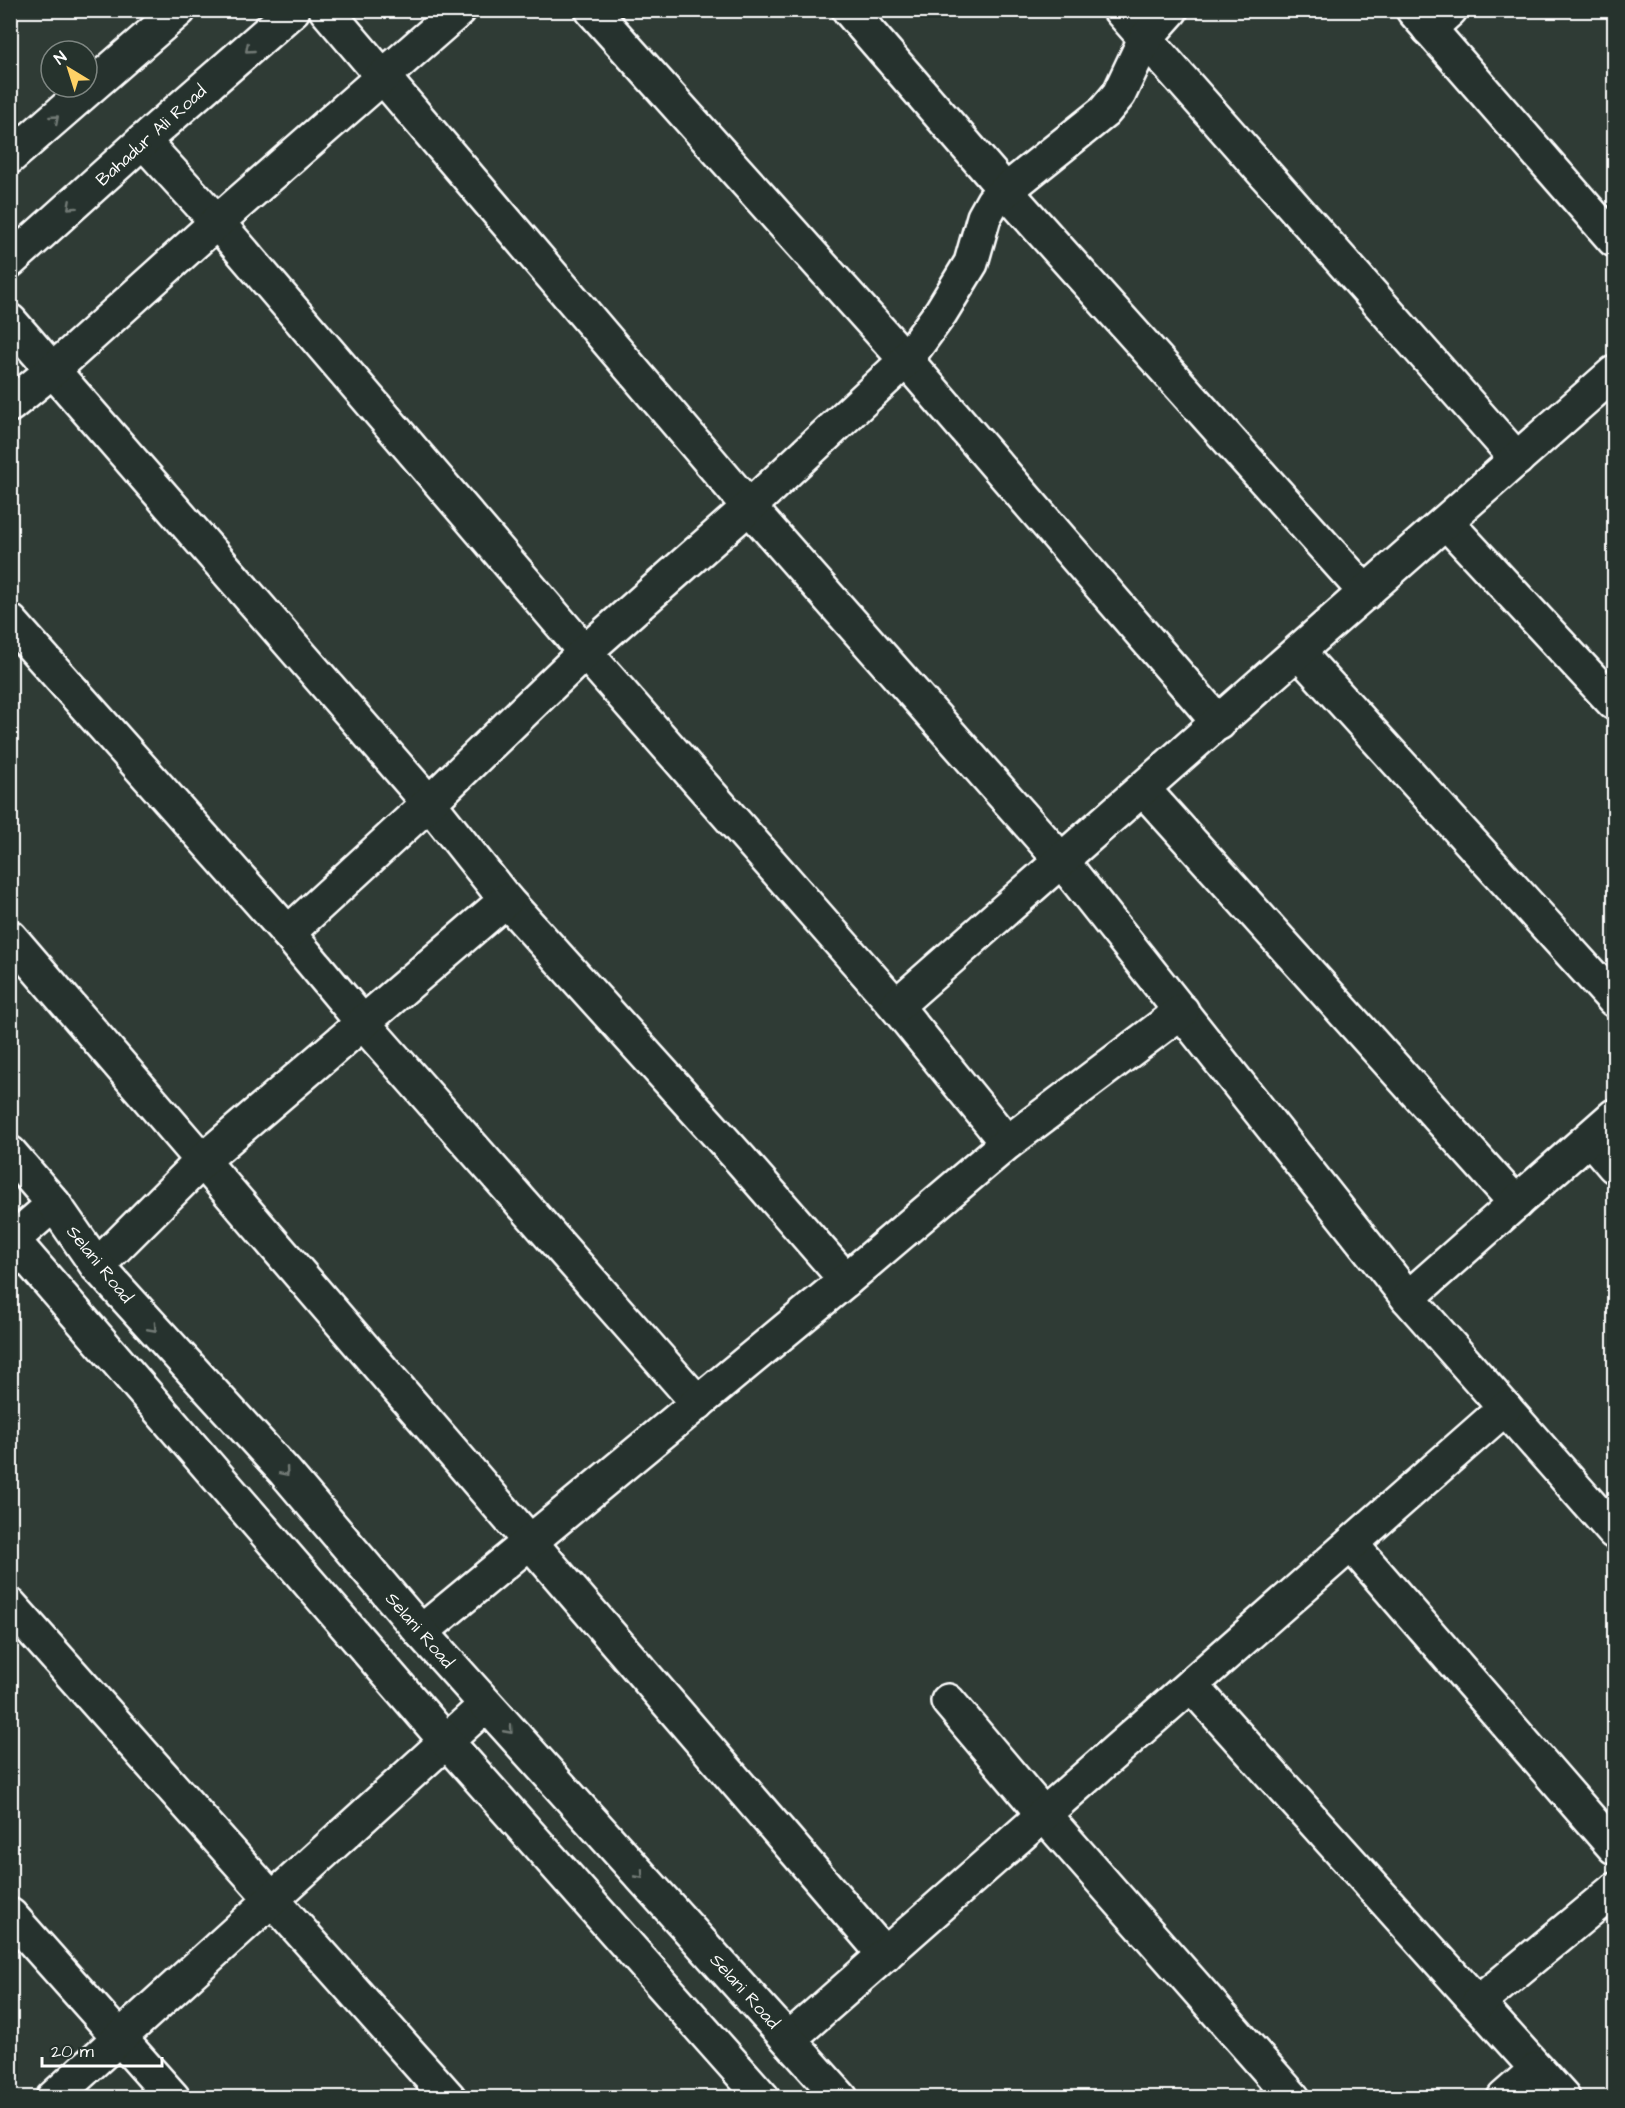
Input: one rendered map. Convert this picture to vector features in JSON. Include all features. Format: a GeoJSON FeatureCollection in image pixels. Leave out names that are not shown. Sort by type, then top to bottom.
{"type":"FeatureCollection","features":[{"type":"Feature","properties":{"kind":"street"},"geometry":{"type":"LineString","coordinates":[[10,157],[179,10]]}},
{"type":"Feature","properties":{"kind":"street","name":"Bahadur Ali Road"},"geometry":{"type":"LineString","coordinates":[[10,261],[293,10]]}},
{"type":"Feature","properties":{"kind":"street"},"geometry":{"type":"LineString","coordinates":[[326,10],[749,507],[1061,860],[1408,1299],[1614,1532]]}},
{"type":"Feature","properties":{"kind":"street"},"geometry":{"type":"LineString","coordinates":[[10,405],[53,370],[217,222],[459,10]]}},
{"type":"Feature","properties":{"kind":"street"},"geometry":{"type":"LineString","coordinates":[[592,10],[906,360],[1219,723]]}},
{"type":"Feature","properties":{"kind":"street"},"geometry":{"type":"LineString","coordinates":[[849,10],[1005,190],[1366,593]]}},
{"type":"Feature","properties":{"kind":"street"},"geometry":{"type":"LineString","coordinates":[[1120,10],[1517,459]]}},
{"type":"Feature","properties":{"kind":"street"},"geometry":{"type":"LineString","coordinates":[[288,933],[429,804],[585,652],[749,507],[906,360],[941,312],[971,263],[984,217],[993,201],[1104,112],[1119,94],[1145,39],[1171,10]]}},
{"type":"Feature","properties":{"kind":"street"},"geometry":{"type":"LineString","coordinates":[[1431,17],[1614,240]]}},
{"type":"Feature","properties":{"kind":"street"},"geometry":{"type":"LineString","coordinates":[[143,141],[217,222],[585,652],[896,1006],[1007,1143]]}},
{"type":"Feature","properties":{"kind":"street"},"geometry":{"type":"LineString","coordinates":[[10,321],[429,804],[506,900],[846,1280]]}},
{"type":"Feature","properties":{"kind":"street"},"geometry":{"type":"LineString","coordinates":[[896,1006],[1614,373]]}},
{"type":"Feature","properties":{"kind":"street"},"geometry":{"type":"LineString","coordinates":[[1446,522],[1614,703]]}},
{"type":"Feature","properties":{"kind":"street"},"geometry":{"type":"LineString","coordinates":[[10,621],[288,933],[363,1023],[698,1403]]}},
{"type":"Feature","properties":{"kind":"street"},"geometry":{"type":"LineString","coordinates":[[1299,653],[1614,1000]]}},
{"type":"Feature","properties":{"kind":"street"},"geometry":{"type":"LineString","coordinates":[[1143,789],[1516,1203]]}},
{"type":"Feature","properties":{"kind":"street"},"geometry":{"type":"LineString","coordinates":[[97,1266],[204,1160],[506,900]]}},
{"type":"Feature","properties":{"kind":"street"},"geometry":{"type":"LineString","coordinates":[[10,937],[885,1955]]}},
{"type":"Feature","properties":{"kind":"street"},"geometry":{"type":"LineString","coordinates":[[421,1632],[846,1280],[1007,1143],[1182,1011]]}},
{"type":"Feature","properties":{"kind":"street"},"geometry":{"type":"LineString","coordinates":[[1408,1299],[1614,1116]]}},
{"type":"Feature","properties":{"kind":"street"},"geometry":{"type":"LineString","coordinates":[[1590,1138],[1614,1166]]}},
{"type":"Feature","properties":{"kind":"street","name":"Selani Road"},"geometry":{"type":"LineString","coordinates":[[10,1153],[54,1204],[97,1266],[285,1472],[486,1705],[841,2097]]}},
{"type":"Feature","properties":{"kind":"street"},"geometry":{"type":"LineString","coordinates":[[54,1204],[11,1240],[446,1741],[763,2097]]}},
{"type":"Feature","properties":{"kind":"street"},"geometry":{"type":"LineString","coordinates":[[789,2039],[1505,1408]]}},
{"type":"Feature","properties":{"kind":"street"},"geometry":{"type":"LineString","coordinates":[[1351,1544],[1614,1847]]}},
{"type":"Feature","properties":{"kind":"street"},"geometry":{"type":"LineString","coordinates":[[10,1605],[449,2097]]}},
{"type":"Feature","properties":{"kind":"street"},"geometry":{"type":"LineString","coordinates":[[1191,1685],[1563,2097]]}},
{"type":"Feature","properties":{"kind":"street"},"geometry":{"type":"LineString","coordinates":[[948,1701],[1044,1815],[1293,2097]]}},
{"type":"Feature","properties":{"kind":"street"},"geometry":{"type":"LineString","coordinates":[[53,2097],[486,1705]]}},
{"type":"Feature","properties":{"kind":"street"},"geometry":{"type":"LineString","coordinates":[[1478,2003],[1614,1890]]}},
{"type":"Feature","properties":{"kind":"street"},"geometry":{"type":"LineString","coordinates":[[10,1915],[173,2097]]}},
{"type":"Feature","properties":{"kind":"street"},"geometry":{"type":"LineString","coordinates":[[1504,2097],[1537,2069]]}}]}
